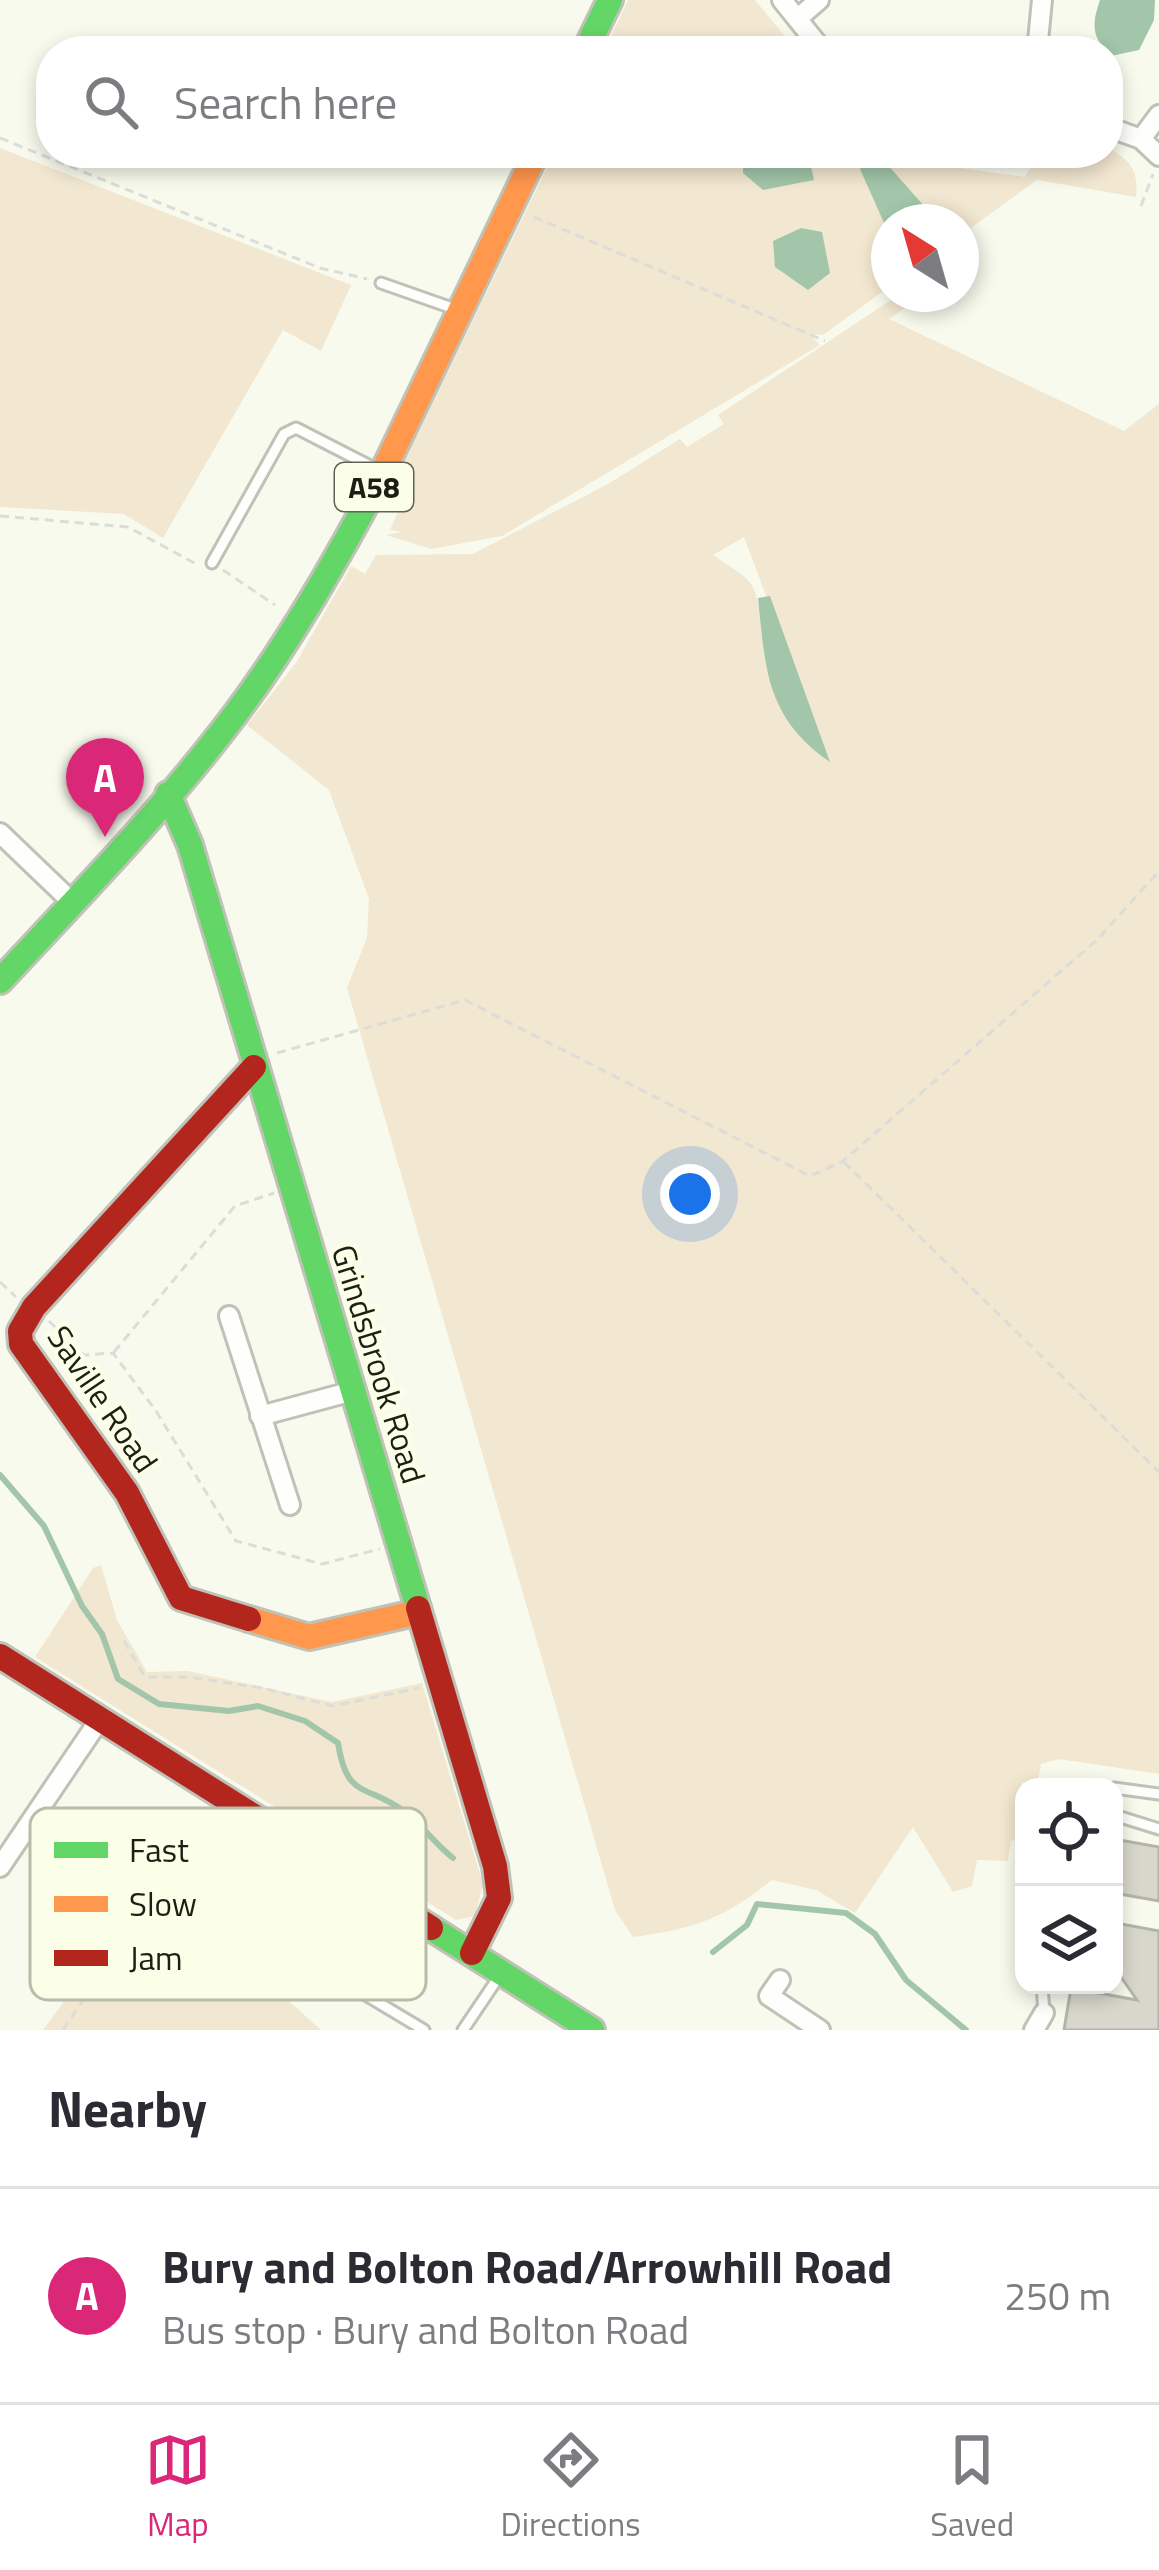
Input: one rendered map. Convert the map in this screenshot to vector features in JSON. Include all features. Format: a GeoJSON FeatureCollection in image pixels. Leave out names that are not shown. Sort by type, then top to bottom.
{"type":"FeatureCollection","features":[{"type":"Feature","properties":{"kind":"main road"},"geometry":{"type":"LineString","coordinates":[[592,36],[610,0]]}},
{"type":"Feature","properties":{"kind":"main road","name":"A58"},"geometry":{"type":"LineString","coordinates":[[0,981],[74,903],[237,711],[299,621],[381,472],[529,168]]}},
{"type":"Feature","properties":{"kind":"main road","name":"Grindsbrook Road"},"geometry":{"type":"LineString","coordinates":[[168,794],[190,845],[498,1886],[496,1909],[472,1953]]}},
{"type":"Feature","properties":{"kind":"main road","name":"Saville Road"},"geometry":{"type":"LineString","coordinates":[[253,1064],[34,1307],[20,1331],[27,1357],[127,1493],[181,1598],[309,1636],[418,1612]]}},
{"type":"Feature","properties":{"kind":"main road"},"geometry":{"type":"LineString","coordinates":[[0,1656],[242,1808]]}},
{"type":"Feature","properties":{"kind":"main road"},"geometry":{"type":"LineString","coordinates":[[426,1924],[592,2030]]}},
{"type":"Feature","properties":{"kind":"street"},"geometry":{"type":"LineString","coordinates":[[782,0],[811,36]]}},
{"type":"Feature","properties":{"kind":"street"},"geometry":{"type":"LineString","coordinates":[[797,19],[819,0]]}},
{"type":"Feature","properties":{"kind":"street"},"geometry":{"type":"LineString","coordinates":[[1038,36],[1042,0]]}},
{"type":"Feature","properties":{"kind":"street"},"geometry":{"type":"LineString","coordinates":[[1141,139],[1159,115]]}},
{"type":"Feature","properties":{"kind":"street"},"geometry":{"type":"LineString","coordinates":[[1123,132],[1141,139],[1159,160]]}},
{"type":"Feature","properties":{"kind":"street"},"geometry":{"type":"LineString","coordinates":[[0,833],[74,903]]}},
{"type":"Feature","properties":{"kind":"street"},"geometry":{"type":"LineString","coordinates":[[229,1316],[290,1505]]}},
{"type":"Feature","properties":{"kind":"street"},"geometry":{"type":"LineString","coordinates":[[260,1416],[353,1390]]}},
{"type":"Feature","properties":{"kind":"street"},"geometry":{"type":"LineString","coordinates":[[40,1808],[100,1718]]}},
{"type":"Feature","properties":{"kind":"street"},"geometry":{"type":"LineString","coordinates":[[0,1868],[30,1823]]}},
{"type":"Feature","properties":{"kind":"street"},"geometry":{"type":"LineString","coordinates":[[780,1980],[769,1996],[820,2030]]}},
{"type":"Feature","properties":{"kind":"lane"},"geometry":{"type":"LineString","coordinates":[[381,283],[459,311]]}},
{"type":"Feature","properties":{"kind":"lane"},"geometry":{"type":"LineString","coordinates":[[212,563],[284,434],[296,428],[381,472]]}},
{"type":"Feature","properties":{"kind":"lane"},"geometry":{"type":"LineString","coordinates":[[1123,1789],[1159,1795]]}},
{"type":"Feature","properties":{"kind":"lane"},"geometry":{"type":"LineString","coordinates":[[227,1808],[231,1801]]}},
{"type":"Feature","properties":{"kind":"lane"},"geometry":{"type":"LineString","coordinates":[[1123,1818],[1159,1829]]}},
{"type":"Feature","properties":{"kind":"lane"},"geometry":{"type":"LineString","coordinates":[[463,2030],[502,1972]]}},
{"type":"Feature","properties":{"kind":"lane"},"geometry":{"type":"LineString","coordinates":[[374,2000],[424,2030]]}},
{"type":"Feature","properties":{"kind":"path"},"geometry":{"type":"LineString","coordinates":[[0,138],[36,153]]}},
{"type":"Feature","properties":{"kind":"path"},"geometry":{"type":"LineString","coordinates":[[1141,206],[1159,160]]}},
{"type":"Feature","properties":{"kind":"path"},"geometry":{"type":"LineString","coordinates":[[74,168],[320,268],[381,283]]}},
{"type":"Feature","properties":{"kind":"path"},"geometry":{"type":"LineString","coordinates":[[510,206],[825,341]]}},
{"type":"Feature","properties":{"kind":"path"},"geometry":{"type":"LineString","coordinates":[[0,516],[128,527],[196,566],[212,563],[299,621]]}},
{"type":"Feature","properties":{"kind":"path"},"geometry":{"type":"LineString","coordinates":[[253,1064],[464,1000],[810,1176],[843,1161],[1097,939],[1159,871]]}},
{"type":"Feature","properties":{"kind":"path"},"geometry":{"type":"LineString","coordinates":[[843,1161],[1159,1472]]}},
{"type":"Feature","properties":{"kind":"path"},"geometry":{"type":"LineString","coordinates":[[34,1307],[83,1355],[112,1353],[235,1206],[292,1186]]}},
{"type":"Feature","properties":{"kind":"path"},"geometry":{"type":"LineString","coordinates":[[112,1353],[156,1411],[236,1541],[322,1564],[399,1544]]}},
{"type":"Feature","properties":{"kind":"path"},"geometry":{"type":"LineString","coordinates":[[124,1641],[145,1677],[189,1677],[262,1688],[325,1706],[371,1702],[440,1683]]}},
{"type":"Feature","properties":{"kind":"path"},"geometry":{"type":"LineString","coordinates":[[63,2030],[83,2000]]}},
{"type":"Feature","properties":{"kind":"shaded area"},"geometry":{"type":"Polygon","coordinates":[[[628,0],[755,0],[785,36],[611,36],[628,0]]]}},
{"type":"Feature","properties":{"kind":"shaded area"},"geometry":{"type":"Polygon","coordinates":[[[1100,0],[1155,0],[1154,20],[1139,50],[1123,53],[1123,36],[1097,36],[1100,0]]]}},
{"type":"Feature","properties":{"kind":"shaded area"},"geometry":{"type":"Polygon","coordinates":[[[0,148],[36,162],[36,168],[51,168],[351,285],[321,351],[283,330],[163,538],[124,514],[0,507],[0,148]]]}},
{"type":"Feature","properties":{"kind":"shaded area"},"geometry":{"type":"Polygon","coordinates":[[[1123,158],[1136,179],[1136,197],[1037,180],[979,222],[979,204],[871,204],[871,300],[823,335],[809,334],[820,345],[502,536],[431,549],[386,535],[402,532],[390,530],[398,512],[382,508],[547,168],[961,168],[1025,177],[1030,168],[1123,168],[1123,158]]]}},
{"type":"Feature","properties":{"kind":"shaded area"},"geometry":{"type":"Polygon","coordinates":[[[743,168],[811,168],[814,180],[763,190],[743,168]]]}},
{"type":"Feature","properties":{"kind":"shaded area"},"geometry":{"type":"Polygon","coordinates":[[[861,168],[890,168],[922,204],[876,204],[861,168]]]}},
{"type":"Feature","properties":{"kind":"shaded area"},"geometry":{"type":"Polygon","coordinates":[[[801,228],[822,232],[830,273],[808,290],[775,267],[773,241],[801,228]]]}},
{"type":"Feature","properties":{"kind":"shaded area"},"geometry":{"type":"Polygon","coordinates":[[[873,312],[899,312],[889,319],[1124,431],[1159,404],[1159,1774],[1059,1759],[1041,1764],[1039,1778],[1015,1778],[1015,1840],[1008,1861],[977,1860],[972,1886],[953,1892],[913,1827],[855,1913],[816,1890],[772,1880],[707,1920],[633,1937],[615,1910],[347,988],[367,938],[369,899],[329,790],[247,725],[296,663],[351,566],[365,574],[376,555],[473,554],[608,484],[680,439],[687,447],[724,424],[718,415],[873,312]],[[744,537],[713,555],[754,589],[772,687],[788,720],[828,760],[744,537]]]}},
{"type":"Feature","properties":{"kind":"shaded area"},"geometry":{"type":"Polygon","coordinates":[[[770,596],[830,762],[793,728],[773,690],[758,598],[770,596]]]}},
{"type":"Feature","properties":{"kind":"shaded area"},"geometry":{"type":"Polygon","coordinates":[[[101,1565],[117,1620],[147,1672],[188,1671],[332,1702],[422,1683],[483,1884],[475,1916],[456,1920],[426,1901],[426,1808],[277,1808],[35,1657],[93,1568],[101,1565]]]}},
{"type":"Feature","properties":{"kind":"shaded area"},"geometry":{"type":"Polygon","coordinates":[[[65,2000],[288,2000],[321,2030],[43,2030],[65,2000]]]}},
{"type":"Feature","properties":{"kind":"building"},"geometry":{"type":"Polygon","coordinates":[[[1123,1841],[1159,1847],[1159,1901],[1123,1895],[1123,1841]]]}},
{"type":"Feature","properties":{"kind":"building"},"geometry":{"type":"Polygon","coordinates":[[[1123,1924],[1159,1931],[1159,2030],[1064,2030],[1070,1994],[1137,2000],[1123,1980],[1123,1924]]]}},
{"type":"Feature","properties":{"kind":"waterway"},"geometry":{"type":"LineString","coordinates":[[0,1475],[44,1526],[82,1606],[102,1634],[118,1679],[159,1704],[229,1711],[258,1706],[305,1721],[338,1743],[353,1783],[399,1808]]}},
{"type":"Feature","properties":{"kind":"waterway"},"geometry":{"type":"LineString","coordinates":[[426,1832],[453,1858]]}},
{"type":"Feature","properties":{"kind":"waterway"},"geometry":{"type":"LineString","coordinates":[[713,1952],[747,1925],[757,1904],[846,1913],[875,1934],[906,1980],[966,2030]]}},
{"type":"Feature","properties":{"kind":"traffic: fast"},"geometry":{"type":"LineString","coordinates":[[592,36],[610,0]]}},
{"type":"Feature","properties":{"kind":"traffic: fast"},"geometry":{"type":"LineString","coordinates":[[0,981],[152,816],[237,712],[311,602],[376,486]]}},
{"type":"Feature","properties":{"kind":"traffic: fast"},"geometry":{"type":"LineString","coordinates":[[168,794],[190,845],[418,1608]]}},
{"type":"Feature","properties":{"kind":"traffic: fast"},"geometry":{"type":"LineString","coordinates":[[431,1928],[592,2030]]}},
{"type":"Feature","properties":{"kind":"traffic: slow"},"geometry":{"type":"LineString","coordinates":[[376,486],[529,168]]}},
{"type":"Feature","properties":{"kind":"traffic: slow"},"geometry":{"type":"LineString","coordinates":[[249,1619],[309,1637],[419,1612]]}},
{"type":"Feature","properties":{"kind":"traffic: jam"},"geometry":{"type":"LineString","coordinates":[[249,1619],[181,1598],[127,1493],[21,1344],[20,1331],[34,1307],[254,1067]]}},
{"type":"Feature","properties":{"kind":"traffic: jam"},"geometry":{"type":"LineString","coordinates":[[418,1608],[495,1866],[499,1898],[472,1953]]}},
{"type":"Feature","properties":{"kind":"traffic: jam"},"geometry":{"type":"LineString","coordinates":[[0,1656],[241,1808]]}},
{"type":"Feature","properties":{"kind":"traffic: jam"},"geometry":{"type":"LineString","coordinates":[[426,1925],[431,1928]]}},
{"type":"Feature","properties":{"kind":"place","name":"Bury and Bolton Road/Arrowhill Road"},"geometry":{"type":"Point","coordinates":[105,837]}}]}
